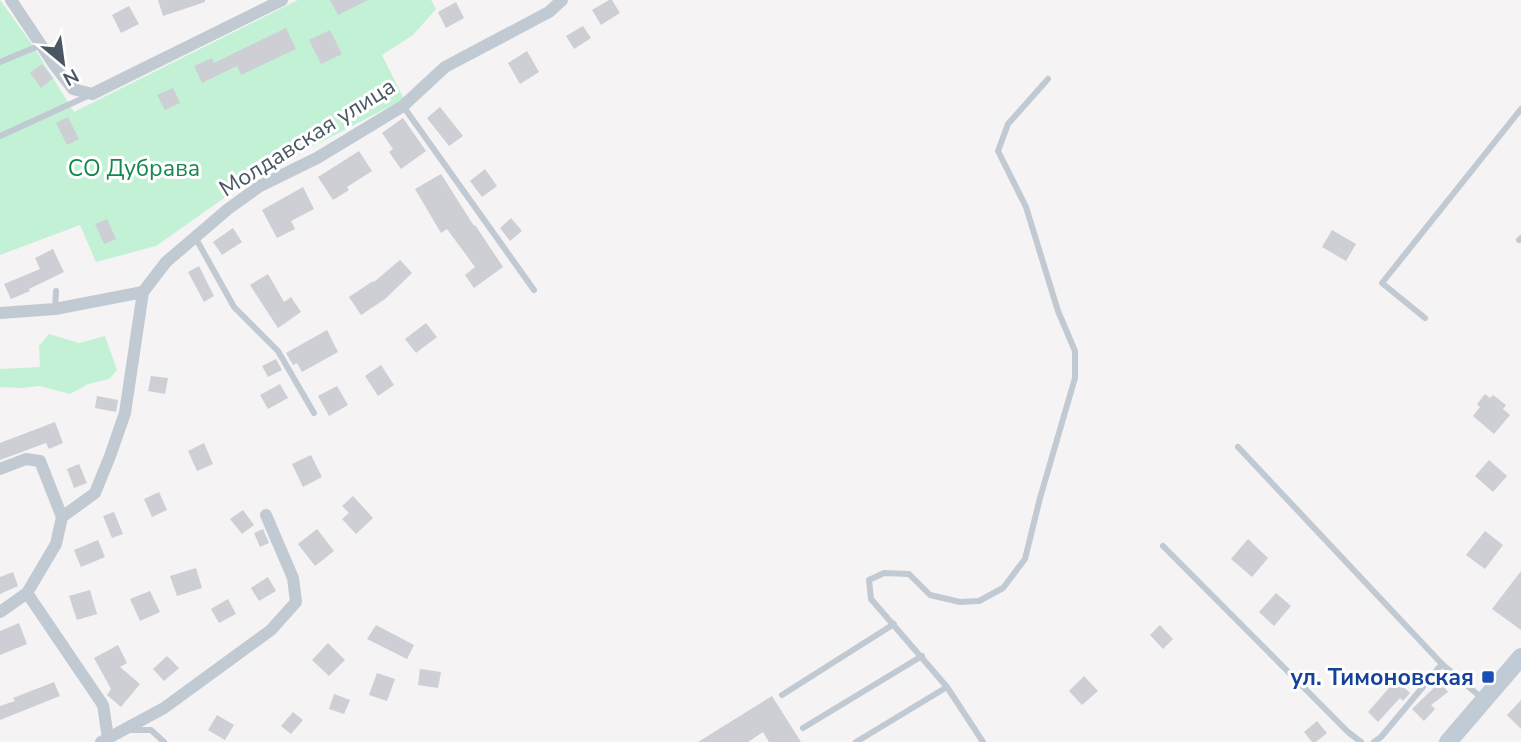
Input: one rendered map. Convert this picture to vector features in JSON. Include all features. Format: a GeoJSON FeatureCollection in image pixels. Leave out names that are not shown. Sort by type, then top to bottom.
{"type":"FeatureCollection","features":[{"type":"Feature","properties":{"kind":"main road"},"geometry":{"type":"LineString","coordinates":[[1448,742],[1521,657]]}},
{"type":"Feature","properties":{"kind":"street"},"geometry":{"type":"LineString","coordinates":[[11,0],[73,89],[92,94],[282,0]]}},
{"type":"Feature","properties":{"kind":"street","name":"Молдавская улица"},"geometry":{"type":"LineString","coordinates":[[62,517],[95,493],[125,413],[143,292],[166,262],[260,186],[317,158],[403,106],[445,68],[549,12],[562,0]]}},
{"type":"Feature","properties":{"kind":"street"},"geometry":{"type":"LineString","coordinates":[[0,313],[55,309],[143,292]]}},
{"type":"Feature","properties":{"kind":"street"},"geometry":{"type":"LineString","coordinates":[[0,469],[26,459],[40,461],[62,517],[56,544],[27,593],[0,612]]}},
{"type":"Feature","properties":{"kind":"street"},"geometry":{"type":"LineString","coordinates":[[27,593],[103,705],[105,740],[164,708],[271,630],[296,603],[293,578],[267,514]]}},
{"type":"Feature","properties":{"kind":"lane"},"geometry":{"type":"LineString","coordinates":[[0,62],[41,45]]}},
{"type":"Feature","properties":{"kind":"lane"},"geometry":{"type":"LineString","coordinates":[[983,742],[947,687],[871,599],[869,580],[884,573],[909,574],[930,596],[960,602],[979,601],[1003,589],[1025,559],[1075,378],[1075,351],[1058,311],[1026,207],[998,151],[1008,124],[1048,79]]}},
{"type":"Feature","properties":{"kind":"lane"},"geometry":{"type":"LineString","coordinates":[[0,136],[92,94]]}},
{"type":"Feature","properties":{"kind":"lane"},"geometry":{"type":"LineString","coordinates":[[403,106],[534,290]]}},
{"type":"Feature","properties":{"kind":"lane"},"geometry":{"type":"LineString","coordinates":[[1425,318],[1382,283],[1521,109]]}},
{"type":"Feature","properties":{"kind":"lane"},"geometry":{"type":"LineString","coordinates":[[195,237],[234,307],[278,351],[314,413]]}},
{"type":"Feature","properties":{"kind":"lane"},"geometry":{"type":"LineString","coordinates":[[55,309],[56,291]]}},
{"type":"Feature","properties":{"kind":"lane"},"geometry":{"type":"LineString","coordinates":[[1238,447],[1442,664],[1484,700]]}},
{"type":"Feature","properties":{"kind":"lane"},"geometry":{"type":"LineString","coordinates":[[1163,546],[1361,742]]}},
{"type":"Feature","properties":{"kind":"lane"},"geometry":{"type":"LineString","coordinates":[[782,695],[894,624]]}},
{"type":"Feature","properties":{"kind":"lane"},"geometry":{"type":"LineString","coordinates":[[803,729],[922,656]]}},
{"type":"Feature","properties":{"kind":"lane"},"geometry":{"type":"LineString","coordinates":[[1374,742],[1442,664]]}},
{"type":"Feature","properties":{"kind":"lane"},"geometry":{"type":"LineString","coordinates":[[856,742],[947,687]]}},
{"type":"Feature","properties":{"kind":"lane"},"geometry":{"type":"LineString","coordinates":[[121,730],[151,730],[164,742]]}},
{"type":"Feature","properties":{"kind":"green space","name":"СО Дубрава"},"geometry":{"type":"Polygon","coordinates":[[[0,0],[32,44],[74,112],[298,0],[431,0],[436,9],[413,35],[382,55],[404,99],[254,177],[156,246],[96,262],[80,225],[0,255],[0,0]]]}},
{"type":"Feature","properties":{"kind":"green space"},"geometry":{"type":"Polygon","coordinates":[[[49,334],[79,343],[105,336],[117,370],[109,379],[88,384],[70,394],[39,386],[0,387],[0,369],[40,367],[39,346],[49,334]]]}},
{"type":"Feature","properties":{"kind":"building"},"geometry":{"type":"Polygon","coordinates":[[[158,0],[205,0],[205,2],[163,16],[158,0]]]}},
{"type":"Feature","properties":{"kind":"building"},"geometry":{"type":"Polygon","coordinates":[[[330,0],[368,0],[338,15],[330,0]]]}},
{"type":"Feature","properties":{"kind":"building"},"geometry":{"type":"Polygon","coordinates":[[[612,0],[620,13],[601,25],[592,10],[612,0]]]}},
{"type":"Feature","properties":{"kind":"building"},"geometry":{"type":"Polygon","coordinates":[[[456,2],[464,18],[446,28],[438,12],[456,2]]]}},
{"type":"Feature","properties":{"kind":"building"},"geometry":{"type":"Polygon","coordinates":[[[129,6],[139,24],[121,33],[112,15],[129,6]]]}},
{"type":"Feature","properties":{"kind":"building"},"geometry":{"type":"Polygon","coordinates":[[[583,26],[591,38],[574,49],[566,36],[583,26]]]}},
{"type":"Feature","properties":{"kind":"building"},"geometry":{"type":"Polygon","coordinates":[[[286,28],[296,49],[241,75],[237,66],[202,83],[194,66],[212,58],[214,63],[286,28]]]}},
{"type":"Feature","properties":{"kind":"building"},"geometry":{"type":"Polygon","coordinates":[[[330,30],[342,54],[321,64],[309,40],[330,30]]]}},
{"type":"Feature","properties":{"kind":"building"},"geometry":{"type":"Polygon","coordinates":[[[527,51],[539,72],[520,84],[508,63],[527,51]]]}},
{"type":"Feature","properties":{"kind":"building"},"geometry":{"type":"Polygon","coordinates":[[[42,64],[53,78],[41,88],[30,73],[42,64]]]}},
{"type":"Feature","properties":{"kind":"building"},"geometry":{"type":"Polygon","coordinates":[[[173,88],[180,103],[165,110],[157,95],[173,88]]]}},
{"type":"Feature","properties":{"kind":"building"},"geometry":{"type":"Polygon","coordinates":[[[440,107],[463,136],[449,146],[427,118],[440,107]]]}},
{"type":"Feature","properties":{"kind":"building"},"geometry":{"type":"Polygon","coordinates":[[[68,117],[79,139],[67,145],[56,123],[68,117]]]}},
{"type":"Feature","properties":{"kind":"building"},"geometry":{"type":"Polygon","coordinates":[[[403,118],[426,151],[401,169],[389,152],[393,149],[382,133],[403,118]]]}},
{"type":"Feature","properties":{"kind":"building"},"geometry":{"type":"Polygon","coordinates":[[[359,151],[372,171],[333,200],[318,177],[359,151]]]}},
{"type":"Feature","properties":{"kind":"building"},"geometry":{"type":"Polygon","coordinates":[[[485,169],[497,186],[482,197],[470,181],[485,169]]]}},
{"type":"Feature","properties":{"kind":"building"},"geometry":{"type":"Polygon","coordinates":[[[441,174],[503,267],[474,288],[465,275],[475,267],[447,229],[441,233],[415,189],[441,174]]]}},
{"type":"Feature","properties":{"kind":"building"},"geometry":{"type":"Polygon","coordinates":[[[303,187],[314,209],[291,221],[295,229],[277,238],[262,210],[303,187]]]}},
{"type":"Feature","properties":{"kind":"building"},"geometry":{"type":"Polygon","coordinates":[[[511,218],[522,231],[510,241],[500,228],[511,218]]]}},
{"type":"Feature","properties":{"kind":"building"},"geometry":{"type":"Polygon","coordinates":[[[107,219],[116,239],[104,244],[95,224],[107,219]]]}},
{"type":"Feature","properties":{"kind":"building"},"geometry":{"type":"Polygon","coordinates":[[[233,228],[242,242],[222,255],[213,242],[233,228]]]}},
{"type":"Feature","properties":{"kind":"building"},"geometry":{"type":"Polygon","coordinates":[[[1332,230],[1356,244],[1346,261],[1322,247],[1332,230]]]}},
{"type":"Feature","properties":{"kind":"building"},"geometry":{"type":"Polygon","coordinates":[[[53,249],[64,272],[11,299],[4,284],[40,269],[35,258],[53,249]]]}},
{"type":"Feature","properties":{"kind":"building"},"geometry":{"type":"Polygon","coordinates":[[[400,260],[412,273],[385,299],[361,315],[349,297],[374,282],[400,260]]]}},
{"type":"Feature","properties":{"kind":"building"},"geometry":{"type":"Polygon","coordinates":[[[199,266],[214,296],[204,302],[188,272],[199,266]]]}},
{"type":"Feature","properties":{"kind":"building"},"geometry":{"type":"Polygon","coordinates":[[[268,274],[284,302],[291,297],[301,312],[278,328],[250,285],[268,274]]]}},
{"type":"Feature","properties":{"kind":"building"},"geometry":{"type":"Polygon","coordinates":[[[426,323],[437,337],[416,353],[405,339],[426,323]]]}},
{"type":"Feature","properties":{"kind":"building"},"geometry":{"type":"Polygon","coordinates":[[[327,330],[338,352],[302,372],[297,363],[293,365],[286,353],[327,330]]]}},
{"type":"Feature","properties":{"kind":"building"},"geometry":{"type":"Polygon","coordinates":[[[276,359],[282,370],[268,377],[262,366],[276,359]]]}},
{"type":"Feature","properties":{"kind":"building"},"geometry":{"type":"Polygon","coordinates":[[[381,365],[394,385],[378,396],[365,376],[381,365]]]}},
{"type":"Feature","properties":{"kind":"building"},"geometry":{"type":"Polygon","coordinates":[[[151,376],[168,378],[165,394],[148,391],[151,376]]]}},
{"type":"Feature","properties":{"kind":"building"},"geometry":{"type":"Polygon","coordinates":[[[280,384],[288,398],[268,409],[260,395],[280,384]]]}},
{"type":"Feature","properties":{"kind":"building"},"geometry":{"type":"Polygon","coordinates":[[[337,386],[348,405],[329,416],[318,396],[337,386]]]}},
{"type":"Feature","properties":{"kind":"building"},"geometry":{"type":"Polygon","coordinates":[[[1485,394],[1490,398],[1493,395],[1506,405],[1503,409],[1510,415],[1494,434],[1473,416],[1480,407],[1477,404],[1485,394]]]}},
{"type":"Feature","properties":{"kind":"building"},"geometry":{"type":"Polygon","coordinates":[[[97,396],[118,400],[116,412],[95,408],[97,396]]]}},
{"type":"Feature","properties":{"kind":"building"},"geometry":{"type":"Polygon","coordinates":[[[55,422],[63,443],[49,449],[46,443],[0,460],[0,443],[55,422]]]}},
{"type":"Feature","properties":{"kind":"building"},"geometry":{"type":"Polygon","coordinates":[[[204,443],[213,464],[197,471],[188,451],[204,443]]]}},
{"type":"Feature","properties":{"kind":"building"},"geometry":{"type":"Polygon","coordinates":[[[311,455],[322,477],[303,487],[292,464],[311,455]]]}},
{"type":"Feature","properties":{"kind":"building"},"geometry":{"type":"Polygon","coordinates":[[[1489,460],[1507,476],[1493,492],[1475,476],[1489,460]]]}},
{"type":"Feature","properties":{"kind":"building"},"geometry":{"type":"Polygon","coordinates":[[[79,464],[87,483],[74,488],[67,469],[79,464]]]}},
{"type":"Feature","properties":{"kind":"building"},"geometry":{"type":"Polygon","coordinates":[[[159,492],[167,510],[152,517],[144,499],[159,492]]]}},
{"type":"Feature","properties":{"kind":"building"},"geometry":{"type":"Polygon","coordinates":[[[353,496],[373,518],[356,534],[342,519],[349,513],[342,506],[353,496]]]}},
{"type":"Feature","properties":{"kind":"building"},"geometry":{"type":"Polygon","coordinates":[[[243,510],[254,525],[242,534],[230,519],[243,510]]]}},
{"type":"Feature","properties":{"kind":"building"},"geometry":{"type":"Polygon","coordinates":[[[114,512],[123,534],[112,538],[103,516],[114,512]]]}},
{"type":"Feature","properties":{"kind":"building"},"geometry":{"type":"Polygon","coordinates":[[[263,529],[269,543],[260,547],[254,533],[263,529]]]}},
{"type":"Feature","properties":{"kind":"building"},"geometry":{"type":"Polygon","coordinates":[[[317,529],[334,551],[315,566],[298,544],[317,529]]]}},
{"type":"Feature","properties":{"kind":"building"},"geometry":{"type":"Polygon","coordinates":[[[1485,531],[1503,545],[1485,569],[1466,555],[1485,531]]]}},
{"type":"Feature","properties":{"kind":"building"},"geometry":{"type":"Polygon","coordinates":[[[1248,539],[1268,558],[1252,577],[1231,559],[1248,539]]]}},
{"type":"Feature","properties":{"kind":"building"},"geometry":{"type":"Polygon","coordinates":[[[98,540],[105,557],[81,567],[74,550],[98,540]]]}},
{"type":"Feature","properties":{"kind":"building"},"geometry":{"type":"Polygon","coordinates":[[[196,568],[202,588],[177,596],[170,576],[196,568]]]}},
{"type":"Feature","properties":{"kind":"building"},"geometry":{"type":"Polygon","coordinates":[[[1521,571],[1521,630],[1492,609],[1521,571]]]}},
{"type":"Feature","properties":{"kind":"building"},"geometry":{"type":"Polygon","coordinates":[[[13,572],[18,586],[0,594],[0,577],[13,572]]]}},
{"type":"Feature","properties":{"kind":"building"},"geometry":{"type":"Polygon","coordinates":[[[268,577],[276,591],[259,601],[251,588],[268,577]]]}},
{"type":"Feature","properties":{"kind":"building"},"geometry":{"type":"Polygon","coordinates":[[[90,590],[97,614],[77,620],[69,596],[90,590]]]}},
{"type":"Feature","properties":{"kind":"building"},"geometry":{"type":"Polygon","coordinates":[[[150,591],[160,612],[140,621],[130,599],[150,591]]]}},
{"type":"Feature","properties":{"kind":"building"},"geometry":{"type":"Polygon","coordinates":[[[1276,593],[1291,606],[1274,626],[1259,612],[1276,593]]]}},
{"type":"Feature","properties":{"kind":"building"},"geometry":{"type":"Polygon","coordinates":[[[228,599],[236,614],[219,623],[211,609],[228,599]]]}},
{"type":"Feature","properties":{"kind":"building"},"geometry":{"type":"Polygon","coordinates":[[[19,623],[27,644],[0,655],[0,631],[19,623]]]}},
{"type":"Feature","properties":{"kind":"building"},"geometry":{"type":"Polygon","coordinates":[[[376,625],[414,645],[407,659],[367,639],[376,625]]]}},
{"type":"Feature","properties":{"kind":"building"},"geometry":{"type":"Polygon","coordinates":[[[1160,625],[1173,639],[1163,649],[1150,635],[1160,625]]]}},
{"type":"Feature","properties":{"kind":"building"},"geometry":{"type":"Polygon","coordinates":[[[328,643],[345,660],[329,676],[312,660],[328,643]]]}},
{"type":"Feature","properties":{"kind":"building"},"geometry":{"type":"Polygon","coordinates":[[[118,645],[127,663],[120,667],[140,684],[121,707],[107,695],[111,689],[94,658],[118,645]]]}},
{"type":"Feature","properties":{"kind":"building"},"geometry":{"type":"Polygon","coordinates":[[[167,656],[179,668],[164,681],[153,669],[167,656]]]}},
{"type":"Feature","properties":{"kind":"building"},"geometry":{"type":"Polygon","coordinates":[[[420,669],[441,672],[438,688],[418,685],[420,669]]]}},
{"type":"Feature","properties":{"kind":"building"},"geometry":{"type":"Polygon","coordinates":[[[377,673],[395,679],[387,701],[369,695],[377,673]]]}},
{"type":"Feature","properties":{"kind":"building"},"geometry":{"type":"Polygon","coordinates":[[[1084,676],[1098,691],[1082,705],[1069,691],[1084,676]]]}},
{"type":"Feature","properties":{"kind":"building"},"geometry":{"type":"Polygon","coordinates":[[[1396,680],[1410,693],[1403,701],[1400,698],[1378,722],[1368,712],[1396,680]]]}},
{"type":"Feature","properties":{"kind":"building"},"geometry":{"type":"Polygon","coordinates":[[[54,682],[60,696],[0,720],[0,706],[54,682]]]}},
{"type":"Feature","properties":{"kind":"building"},"geometry":{"type":"Polygon","coordinates":[[[1440,682],[1448,692],[1431,705],[1435,709],[1424,721],[1412,709],[1440,682]]]}},
{"type":"Feature","properties":{"kind":"building"},"geometry":{"type":"Polygon","coordinates":[[[334,694],[350,700],[344,714],[329,709],[334,694]]]}},
{"type":"Feature","properties":{"kind":"building"},"geometry":{"type":"Polygon","coordinates":[[[772,696],[801,742],[769,742],[763,732],[748,742],[698,742],[772,696]]]}},
{"type":"Feature","properties":{"kind":"building"},"geometry":{"type":"Polygon","coordinates":[[[1521,700],[1521,729],[1507,715],[1521,700]]]}},
{"type":"Feature","properties":{"kind":"building"},"geometry":{"type":"Polygon","coordinates":[[[293,712],[303,720],[291,734],[281,726],[293,712]]]}},
{"type":"Feature","properties":{"kind":"building"},"geometry":{"type":"Polygon","coordinates":[[[217,715],[234,725],[225,740],[208,730],[217,715]]]}},
{"type":"Feature","properties":{"kind":"building"},"geometry":{"type":"Polygon","coordinates":[[[1317,721],[1327,733],[1312,742],[1304,732],[1317,721]]]}},
{"type":"Feature","properties":{"kind":"place","name":"ул. Тимоновская"},"geometry":{"type":"Point","coordinates":[1488,677]}}]}
